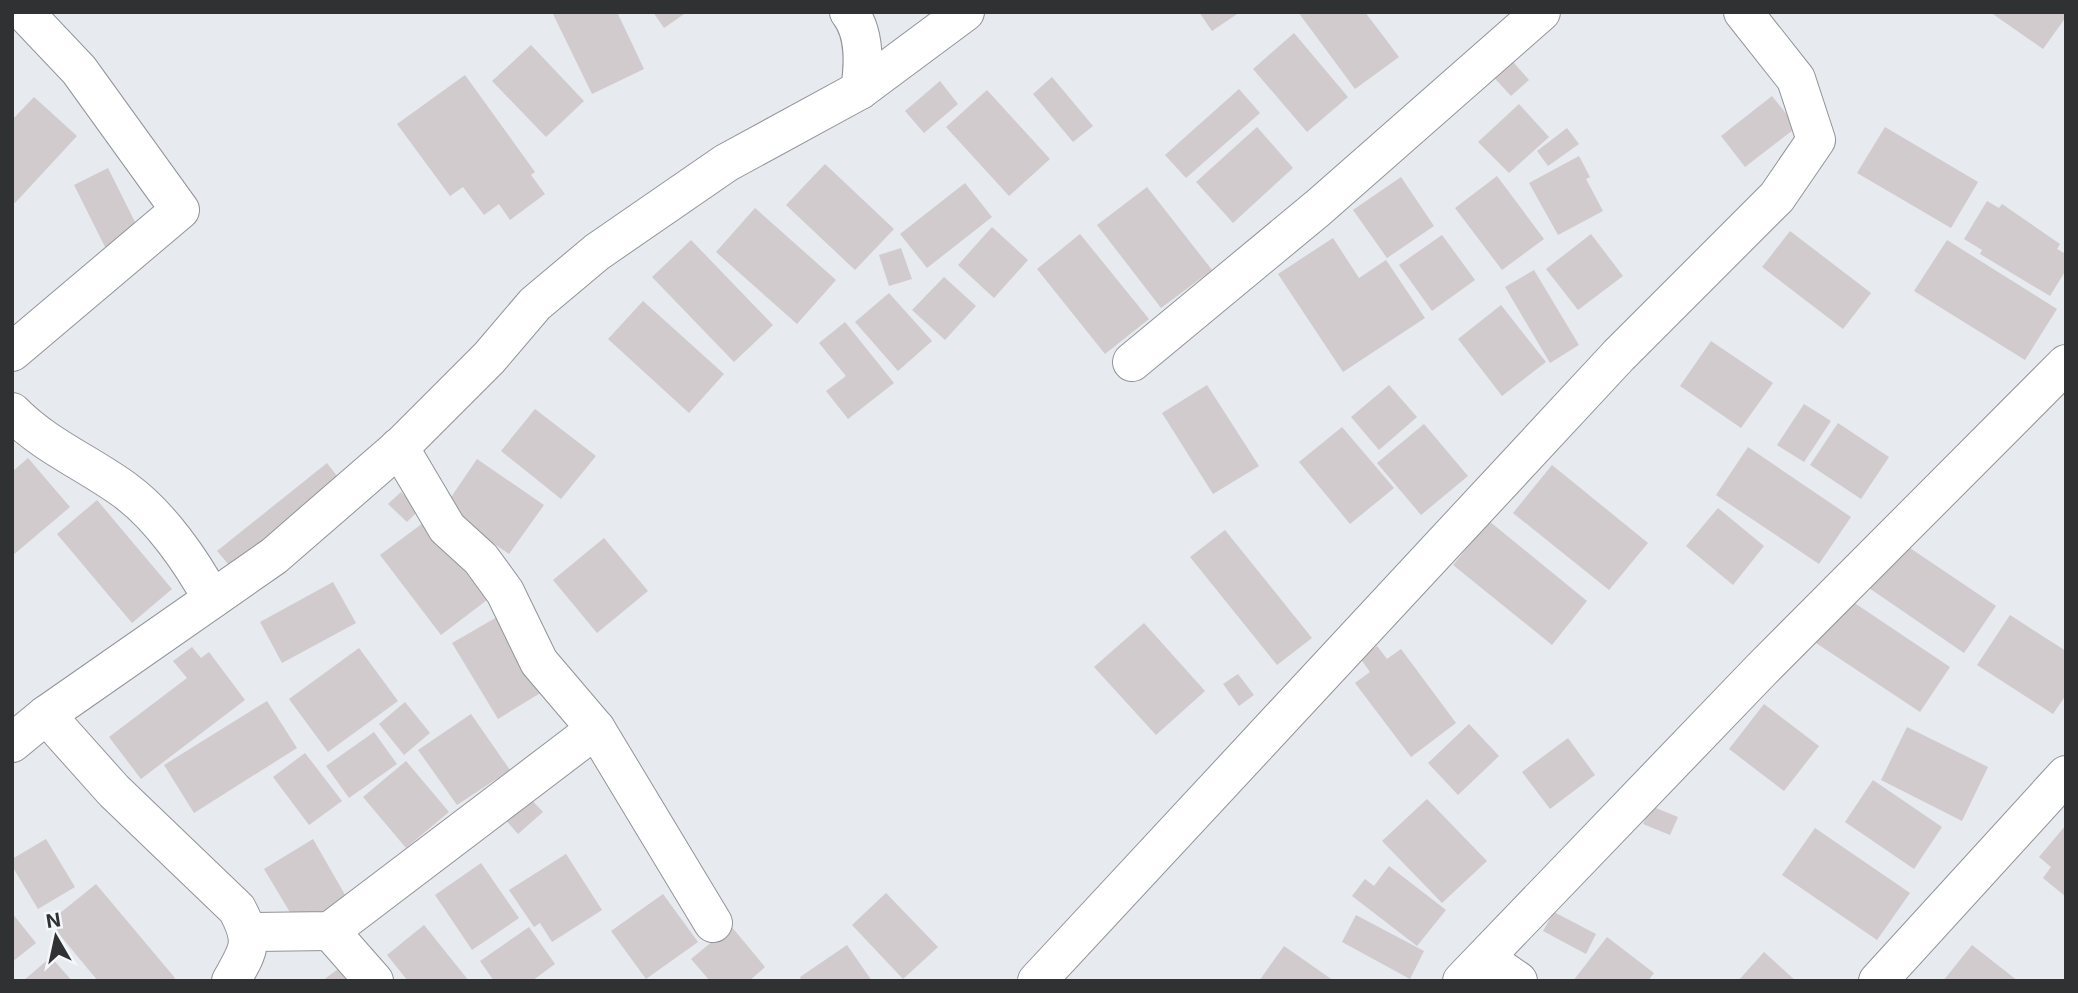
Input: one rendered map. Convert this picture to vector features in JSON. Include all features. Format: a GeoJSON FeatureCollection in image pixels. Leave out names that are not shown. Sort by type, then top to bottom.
{"type":"FeatureCollection","features":[{"type":"Feature","properties":{"kind":"street"},"geometry":{"type":"LineString","coordinates":[[12,352],[180,210],[79,70],[24,12]]}},
{"type":"Feature","properties":{"kind":"street"},"geometry":{"type":"LineString","coordinates":[[849,12],[855,20],[862,46],[863,72],[860,90]]}},
{"type":"Feature","properties":{"kind":"street"},"geometry":{"type":"LineString","coordinates":[[12,743],[46,715],[274,556],[399,447],[489,358],[535,304],[597,252],[726,163],[860,90],[965,12]]}},
{"type":"Feature","properties":{"kind":"street"},"geometry":{"type":"LineString","coordinates":[[1132,362],[1318,208],[1541,12]]}},
{"type":"Feature","properties":{"kind":"street"},"geometry":{"type":"LineString","coordinates":[[1037,981],[1619,355],[1777,197],[1815,140],[1796,79],[1742,12]]}},
{"type":"Feature","properties":{"kind":"street"},"geometry":{"type":"LineString","coordinates":[[1518,981],[1474,969],[1761,670],[2066,364]]}},
{"type":"Feature","properties":{"kind":"street"},"geometry":{"type":"LineString","coordinates":[[12,412],[33,433],[128,492],[188,556],[212,599]]}},
{"type":"Feature","properties":{"kind":"street"},"geometry":{"type":"LineString","coordinates":[[399,447],[447,528],[481,559],[505,592],[539,662],[596,730],[713,923]]}},
{"type":"Feature","properties":{"kind":"street"},"geometry":{"type":"LineString","coordinates":[[46,715],[114,791],[237,909],[249,932],[248,951],[231,981]]}},
{"type":"Feature","properties":{"kind":"street"},"geometry":{"type":"LineString","coordinates":[[249,932],[330,930],[596,730]]}},
{"type":"Feature","properties":{"kind":"street"},"geometry":{"type":"LineString","coordinates":[[1878,981],[2066,775]]}},
{"type":"Feature","properties":{"kind":"street"},"geometry":{"type":"LineString","coordinates":[[330,930],[374,981]]}},
{"type":"Feature","properties":{"kind":"building"},"geometry":{"type":"Polygon","coordinates":[[[552,12],[617,12],[644,69],[592,94],[552,12]]]}},
{"type":"Feature","properties":{"kind":"building"},"geometry":{"type":"Polygon","coordinates":[[[653,12],[687,12],[664,28],[653,12]]]}},
{"type":"Feature","properties":{"kind":"building"},"geometry":{"type":"Polygon","coordinates":[[[1199,12],[1240,12],[1212,31],[1199,12]]]}},
{"type":"Feature","properties":{"kind":"building"},"geometry":{"type":"Polygon","coordinates":[[[1298,12],[1365,12],[1399,57],[1355,89],[1298,12]]]}},
{"type":"Feature","properties":{"kind":"building"},"geometry":{"type":"Polygon","coordinates":[[[1990,12],[2066,12],[2066,17],[2043,49],[1990,12]]]}},
{"type":"Feature","properties":{"kind":"building"},"geometry":{"type":"Polygon","coordinates":[[[1294,33],[1348,97],[1307,132],[1253,69],[1294,33]]]}},
{"type":"Feature","properties":{"kind":"building"},"geometry":{"type":"Polygon","coordinates":[[[531,45],[584,101],[546,137],[492,81],[531,45]]]}},
{"type":"Feature","properties":{"kind":"building"},"geometry":{"type":"Polygon","coordinates":[[[1506,54],[1529,80],[1511,96],[1487,70],[1506,54]]]}},
{"type":"Feature","properties":{"kind":"building"},"geometry":{"type":"Polygon","coordinates":[[[465,75],[535,172],[531,175],[545,194],[510,220],[499,204],[484,215],[463,187],[450,196],[397,124],[465,75]]]}},
{"type":"Feature","properties":{"kind":"building"},"geometry":{"type":"Polygon","coordinates":[[[1052,77],[1093,126],[1073,142],[1033,94],[1052,77]]]}},
{"type":"Feature","properties":{"kind":"building"},"geometry":{"type":"Polygon","coordinates":[[[940,81],[958,104],[924,133],[905,111],[940,81]]]}},
{"type":"Feature","properties":{"kind":"building"},"geometry":{"type":"Polygon","coordinates":[[[1239,89],[1260,113],[1186,178],[1165,155],[1239,89]]]}},
{"type":"Feature","properties":{"kind":"building"},"geometry":{"type":"Polygon","coordinates":[[[987,90],[1050,159],[1009,196],[946,127],[987,90]]]}},
{"type":"Feature","properties":{"kind":"building"},"geometry":{"type":"Polygon","coordinates":[[[1772,96],[1797,127],[1745,167],[1721,136],[1772,96]]]}},
{"type":"Feature","properties":{"kind":"building"},"geometry":{"type":"Polygon","coordinates":[[[34,97],[77,136],[15,203],[12,200],[12,120],[34,97]]]}},
{"type":"Feature","properties":{"kind":"building"},"geometry":{"type":"Polygon","coordinates":[[[1519,104],[1549,137],[1509,173],[1478,142],[1519,104]]]}},
{"type":"Feature","properties":{"kind":"building"},"geometry":{"type":"Polygon","coordinates":[[[1257,127],[1293,168],[1233,223],[1196,182],[1257,127]]]}},
{"type":"Feature","properties":{"kind":"building"},"geometry":{"type":"Polygon","coordinates":[[[1885,127],[1978,182],[1951,228],[1857,173],[1885,127]]]}},
{"type":"Feature","properties":{"kind":"building"},"geometry":{"type":"Polygon","coordinates":[[[1567,128],[1579,144],[1548,166],[1537,151],[1567,128]]]}},
{"type":"Feature","properties":{"kind":"building"},"geometry":{"type":"Polygon","coordinates":[[[1579,156],[1590,177],[1586,179],[1603,211],[1558,235],[1529,183],[1579,156]]]}},
{"type":"Feature","properties":{"kind":"building"},"geometry":{"type":"Polygon","coordinates":[[[825,164],[894,229],[855,270],[786,205],[825,164]]]}},
{"type":"Feature","properties":{"kind":"building"},"geometry":{"type":"Polygon","coordinates":[[[108,168],[141,234],[107,251],[74,185],[108,168]]]}},
{"type":"Feature","properties":{"kind":"building"},"geometry":{"type":"Polygon","coordinates":[[[1497,176],[1544,239],[1502,270],[1455,208],[1497,176]]]}},
{"type":"Feature","properties":{"kind":"building"},"geometry":{"type":"Polygon","coordinates":[[[1401,177],[1434,226],[1387,258],[1353,210],[1401,177]]]}},
{"type":"Feature","properties":{"kind":"building"},"geometry":{"type":"Polygon","coordinates":[[[965,183],[992,217],[927,268],[900,234],[965,183]]]}},
{"type":"Feature","properties":{"kind":"building"},"geometry":{"type":"Polygon","coordinates":[[[1147,187],[1212,270],[1161,308],[1097,225],[1147,187]]]}},
{"type":"Feature","properties":{"kind":"building"},"geometry":{"type":"Polygon","coordinates":[[[1987,201],[1999,208],[2002,204],[2060,244],[2057,249],[2066,254],[2066,270],[2050,296],[1980,254],[1982,250],[1964,239],[1987,201]]]}},
{"type":"Feature","properties":{"kind":"building"},"geometry":{"type":"Polygon","coordinates":[[[755,208],[836,280],[797,324],[716,252],[755,208]]]}},
{"type":"Feature","properties":{"kind":"building"},"geometry":{"type":"Polygon","coordinates":[[[992,227],[1028,260],[994,298],[958,265],[992,227]]]}},
{"type":"Feature","properties":{"kind":"building"},"geometry":{"type":"Polygon","coordinates":[[[1790,231],[1871,293],[1843,329],[1762,267],[1790,231]]]}},
{"type":"Feature","properties":{"kind":"building"},"geometry":{"type":"Polygon","coordinates":[[[1080,234],[1149,319],[1105,354],[1037,269],[1080,234]]]}},
{"type":"Feature","properties":{"kind":"building"},"geometry":{"type":"Polygon","coordinates":[[[1591,234],[1623,276],[1578,310],[1546,269],[1591,234]]]}},
{"type":"Feature","properties":{"kind":"building"},"geometry":{"type":"Polygon","coordinates":[[[1442,235],[1475,280],[1432,311],[1399,265],[1442,235]]]}},
{"type":"Feature","properties":{"kind":"building"},"geometry":{"type":"Polygon","coordinates":[[[1333,238],[1359,278],[1386,260],[1425,318],[1343,372],[1278,274],[1333,238]]]}},
{"type":"Feature","properties":{"kind":"building"},"geometry":{"type":"Polygon","coordinates":[[[691,240],[773,325],[734,362],[652,277],[691,240]]]}},
{"type":"Feature","properties":{"kind":"building"},"geometry":{"type":"Polygon","coordinates":[[[1947,240],[2057,309],[2025,360],[1914,291],[1947,240]]]}},
{"type":"Feature","properties":{"kind":"building"},"geometry":{"type":"Polygon","coordinates":[[[901,248],[912,279],[889,286],[879,255],[901,248]]]}},
{"type":"Feature","properties":{"kind":"building"},"geometry":{"type":"Polygon","coordinates":[[[1534,270],[1579,345],[1550,363],[1505,287],[1534,270]]]}},
{"type":"Feature","properties":{"kind":"building"},"geometry":{"type":"Polygon","coordinates":[[[944,277],[976,306],[945,340],[912,310],[944,277]]]}},
{"type":"Feature","properties":{"kind":"building"},"geometry":{"type":"Polygon","coordinates":[[[889,293],[932,341],[898,371],[855,322],[889,293]]]}},
{"type":"Feature","properties":{"kind":"building"},"geometry":{"type":"Polygon","coordinates":[[[643,301],[724,374],[689,413],[608,339],[643,301]]]}},
{"type":"Feature","properties":{"kind":"building"},"geometry":{"type":"Polygon","coordinates":[[[1501,305],[1546,362],[1502,396],[1458,339],[1501,305]]]}},
{"type":"Feature","properties":{"kind":"building"},"geometry":{"type":"Polygon","coordinates":[[[845,322],[894,383],[848,419],[826,391],[846,376],[819,343],[845,322]]]}},
{"type":"Feature","properties":{"kind":"building"},"geometry":{"type":"Polygon","coordinates":[[[1711,341],[1773,383],[1741,428],[1680,386],[1711,341]]]}},
{"type":"Feature","properties":{"kind":"building"},"geometry":{"type":"Polygon","coordinates":[[[1207,385],[1259,466],[1213,494],[1162,413],[1207,385]]]}},
{"type":"Feature","properties":{"kind":"building"},"geometry":{"type":"Polygon","coordinates":[[[1389,385],[1417,417],[1379,450],[1351,417],[1389,385]]]}},
{"type":"Feature","properties":{"kind":"building"},"geometry":{"type":"Polygon","coordinates":[[[1804,404],[1831,421],[1804,462],[1777,445],[1804,404]]]}},
{"type":"Feature","properties":{"kind":"building"},"geometry":{"type":"Polygon","coordinates":[[[535,409],[596,456],[561,499],[501,451],[535,409]]]}},
{"type":"Feature","properties":{"kind":"building"},"geometry":{"type":"Polygon","coordinates":[[[1838,423],[1889,457],[1861,499],[1810,465],[1838,423]]]}},
{"type":"Feature","properties":{"kind":"building"},"geometry":{"type":"Polygon","coordinates":[[[1424,424],[1468,476],[1421,515],[1377,463],[1424,424]]]}},
{"type":"Feature","properties":{"kind":"building"},"geometry":{"type":"Polygon","coordinates":[[[1342,427],[1394,488],[1350,524],[1299,462],[1342,427]]]}},
{"type":"Feature","properties":{"kind":"building"},"geometry":{"type":"Polygon","coordinates":[[[1748,447],[1851,517],[1819,564],[1716,495],[1748,447]]]}},
{"type":"Feature","properties":{"kind":"building"},"geometry":{"type":"Polygon","coordinates":[[[28,458],[70,507],[12,556],[12,472],[28,458]]]}},
{"type":"Feature","properties":{"kind":"building"},"geometry":{"type":"Polygon","coordinates":[[[477,459],[544,505],[509,554],[443,509],[477,459]]]}},
{"type":"Feature","properties":{"kind":"building"},"geometry":{"type":"Polygon","coordinates":[[[327,463],[344,485],[235,572],[217,551],[327,463]]]}},
{"type":"Feature","properties":{"kind":"building"},"geometry":{"type":"Polygon","coordinates":[[[1552,465],[1648,543],[1609,590],[1513,513],[1552,465]]]}},
{"type":"Feature","properties":{"kind":"building"},"geometry":{"type":"Polygon","coordinates":[[[401,492],[419,510],[407,522],[388,504],[401,492]]]}},
{"type":"Feature","properties":{"kind":"building"},"geometry":{"type":"Polygon","coordinates":[[[97,500],[172,589],[132,623],[57,534],[97,500]]]}},
{"type":"Feature","properties":{"kind":"building"},"geometry":{"type":"Polygon","coordinates":[[[1718,508],[1764,546],[1733,585],[1686,546],[1718,508]]]}},
{"type":"Feature","properties":{"kind":"building"},"geometry":{"type":"Polygon","coordinates":[[[427,520],[487,600],[441,635],[380,555],[427,520]]]}},
{"type":"Feature","properties":{"kind":"building"},"geometry":{"type":"Polygon","coordinates":[[[1489,521],[1587,601],[1552,645],[1453,565],[1489,521]]]}},
{"type":"Feature","properties":{"kind":"building"},"geometry":{"type":"Polygon","coordinates":[[[1225,530],[1312,638],[1277,665],[1190,557],[1225,530]]]}},
{"type":"Feature","properties":{"kind":"building"},"geometry":{"type":"Polygon","coordinates":[[[604,538],[648,591],[597,633],[553,580],[604,538]]]}},
{"type":"Feature","properties":{"kind":"building"},"geometry":{"type":"Polygon","coordinates":[[[1901,542],[1996,606],[1964,653],[1869,588],[1901,542]]]}},
{"type":"Feature","properties":{"kind":"building"},"geometry":{"type":"Polygon","coordinates":[[[333,582],[356,623],[282,663],[260,622],[333,582]]]}},
{"type":"Feature","properties":{"kind":"building"},"geometry":{"type":"Polygon","coordinates":[[[1847,598],[1950,667],[1920,712],[1816,643],[1847,598]]]}},
{"type":"Feature","properties":{"kind":"building"},"geometry":{"type":"Polygon","coordinates":[[[2010,615],[2066,651],[2066,695],[2053,714],[1977,665],[2010,615]]]}},
{"type":"Feature","properties":{"kind":"building"},"geometry":{"type":"Polygon","coordinates":[[[497,617],[542,692],[498,719],[452,643],[497,617]]]}},
{"type":"Feature","properties":{"kind":"building"},"geometry":{"type":"Polygon","coordinates":[[[1144,623],[1205,691],[1156,735],[1094,667],[1144,623]]]}},
{"type":"Feature","properties":{"kind":"building"},"geometry":{"type":"Polygon","coordinates":[[[1377,646],[1387,659],[1401,649],[1456,723],[1411,757],[1355,683],[1370,672],[1360,658],[1377,646]]]}},
{"type":"Feature","properties":{"kind":"building"},"geometry":{"type":"Polygon","coordinates":[[[192,647],[201,658],[209,652],[245,700],[141,779],[109,737],[187,678],[173,661],[192,647]]]}},
{"type":"Feature","properties":{"kind":"building"},"geometry":{"type":"Polygon","coordinates":[[[359,648],[398,701],[328,752],[289,699],[359,648]]]}},
{"type":"Feature","properties":{"kind":"building"},"geometry":{"type":"Polygon","coordinates":[[[1238,674],[1254,695],[1239,706],[1223,684],[1238,674]]]}},
{"type":"Feature","properties":{"kind":"building"},"geometry":{"type":"Polygon","coordinates":[[[267,701],[297,748],[194,813],[164,765],[267,701]]]}},
{"type":"Feature","properties":{"kind":"building"},"geometry":{"type":"Polygon","coordinates":[[[405,702],[430,733],[404,755],[379,724],[405,702]]]}},
{"type":"Feature","properties":{"kind":"building"},"geometry":{"type":"Polygon","coordinates":[[[1764,704],[1819,746],[1784,791],[1729,749],[1764,704]]]}},
{"type":"Feature","properties":{"kind":"building"},"geometry":{"type":"Polygon","coordinates":[[[471,714],[510,770],[457,805],[418,750],[471,714]]]}},
{"type":"Feature","properties":{"kind":"building"},"geometry":{"type":"Polygon","coordinates":[[[1469,724],[1499,756],[1458,795],[1428,763],[1469,724]]]}},
{"type":"Feature","properties":{"kind":"building"},"geometry":{"type":"Polygon","coordinates":[[[1907,727],[1988,767],[1962,821],[1881,780],[1907,727]]]}},
{"type":"Feature","properties":{"kind":"building"},"geometry":{"type":"Polygon","coordinates":[[[374,732],[397,764],[349,798],[326,766],[374,732]]]}},
{"type":"Feature","properties":{"kind":"building"},"geometry":{"type":"Polygon","coordinates":[[[1568,738],[1595,775],[1550,809],[1522,772],[1568,738]]]}},
{"type":"Feature","properties":{"kind":"building"},"geometry":{"type":"Polygon","coordinates":[[[305,753],[342,801],[309,825],[273,777],[305,753]]]}},
{"type":"Feature","properties":{"kind":"building"},"geometry":{"type":"Polygon","coordinates":[[[406,761],[449,812],[406,848],[363,797],[406,761]]]}},
{"type":"Feature","properties":{"kind":"building"},"geometry":{"type":"Polygon","coordinates":[[[1873,780],[1942,827],[1914,869],[1845,822],[1873,780]]]}},
{"type":"Feature","properties":{"kind":"building"},"geometry":{"type":"Polygon","coordinates":[[[527,795],[543,812],[518,834],[503,817],[527,795]]]}},
{"type":"Feature","properties":{"kind":"building"},"geometry":{"type":"Polygon","coordinates":[[[1427,799],[1487,861],[1442,903],[1382,841],[1427,799]]]}},
{"type":"Feature","properties":{"kind":"building"},"geometry":{"type":"Polygon","coordinates":[[[1651,806],[1678,817],[1670,835],[1643,824],[1651,806]]]}},
{"type":"Feature","properties":{"kind":"building"},"geometry":{"type":"Polygon","coordinates":[[[2066,825],[2066,897],[2043,878],[2051,867],[2039,857],[2066,825]]]}},
{"type":"Feature","properties":{"kind":"building"},"geometry":{"type":"Polygon","coordinates":[[[1815,828],[1910,893],[1877,940],[1782,875],[1815,828]]]}},
{"type":"Feature","properties":{"kind":"building"},"geometry":{"type":"Polygon","coordinates":[[[46,839],[75,887],[38,909],[12,866],[12,859],[46,839]]]}},
{"type":"Feature","properties":{"kind":"building"},"geometry":{"type":"Polygon","coordinates":[[[313,839],[348,900],[300,929],[264,869],[313,839]]]}},
{"type":"Feature","properties":{"kind":"building"},"geometry":{"type":"Polygon","coordinates":[[[566,854],[602,910],[552,942],[540,923],[534,927],[509,890],[566,854]]]}},
{"type":"Feature","properties":{"kind":"building"},"geometry":{"type":"Polygon","coordinates":[[[481,863],[519,918],[472,950],[435,895],[481,863]]]}},
{"type":"Feature","properties":{"kind":"building"},"geometry":{"type":"Polygon","coordinates":[[[1389,866],[1446,910],[1417,946],[1352,896],[1365,879],[1374,886],[1389,866]]]}},
{"type":"Feature","properties":{"kind":"building"},"geometry":{"type":"Polygon","coordinates":[[[96,884],[175,978],[172,981],[98,981],[49,922],[96,884]]]}},
{"type":"Feature","properties":{"kind":"building"},"geometry":{"type":"Polygon","coordinates":[[[886,893],[938,947],[903,979],[852,925],[886,893]]]}},
{"type":"Feature","properties":{"kind":"building"},"geometry":{"type":"Polygon","coordinates":[[[663,894],[698,942],[646,979],[611,931],[663,894]]]}},
{"type":"Feature","properties":{"kind":"building"},"geometry":{"type":"Polygon","coordinates":[[[1554,912],[1596,934],[1586,954],[1543,931],[1554,912]]]}},
{"type":"Feature","properties":{"kind":"building"},"geometry":{"type":"Polygon","coordinates":[[[12,913],[36,943],[12,962],[12,913]]]}},
{"type":"Feature","properties":{"kind":"building"},"geometry":{"type":"Polygon","coordinates":[[[1356,915],[1424,951],[1410,979],[1342,942],[1356,915]]]}},
{"type":"Feature","properties":{"kind":"building"},"geometry":{"type":"Polygon","coordinates":[[[424,925],[469,981],[408,981],[387,955],[424,925]]]}},
{"type":"Feature","properties":{"kind":"building"},"geometry":{"type":"Polygon","coordinates":[[[731,926],[765,967],[749,981],[710,981],[691,959],[731,926]]]}},
{"type":"Feature","properties":{"kind":"building"},"geometry":{"type":"Polygon","coordinates":[[[529,927],[555,964],[532,981],[494,981],[480,961],[529,927]]]}},
{"type":"Feature","properties":{"kind":"building"},"geometry":{"type":"Polygon","coordinates":[[[1607,937],[1654,973],[1648,981],[1573,981],[1607,937]]]}},
{"type":"Feature","properties":{"kind":"building"},"geometry":{"type":"Polygon","coordinates":[[[847,945],[872,981],[802,981],[800,977],[847,945]]]}},
{"type":"Feature","properties":{"kind":"building"},"geometry":{"type":"Polygon","coordinates":[[[1972,945],[2018,981],[1943,981],[1972,945]]]}},
{"type":"Feature","properties":{"kind":"building"},"geometry":{"type":"Polygon","coordinates":[[[1284,946],[1334,981],[1259,981],[1284,946]]]}},
{"type":"Feature","properties":{"kind":"building"},"geometry":{"type":"Polygon","coordinates":[[[1764,952],[1796,981],[1738,981],[1764,952]]]}},
{"type":"Feature","properties":{"kind":"building"},"geometry":{"type":"Polygon","coordinates":[[[51,957],[72,981],[23,981],[51,957]]]}},
{"type":"Feature","properties":{"kind":"building"},"geometry":{"type":"Polygon","coordinates":[[[338,969],[347,981],[322,981],[338,969]]]}}]}
